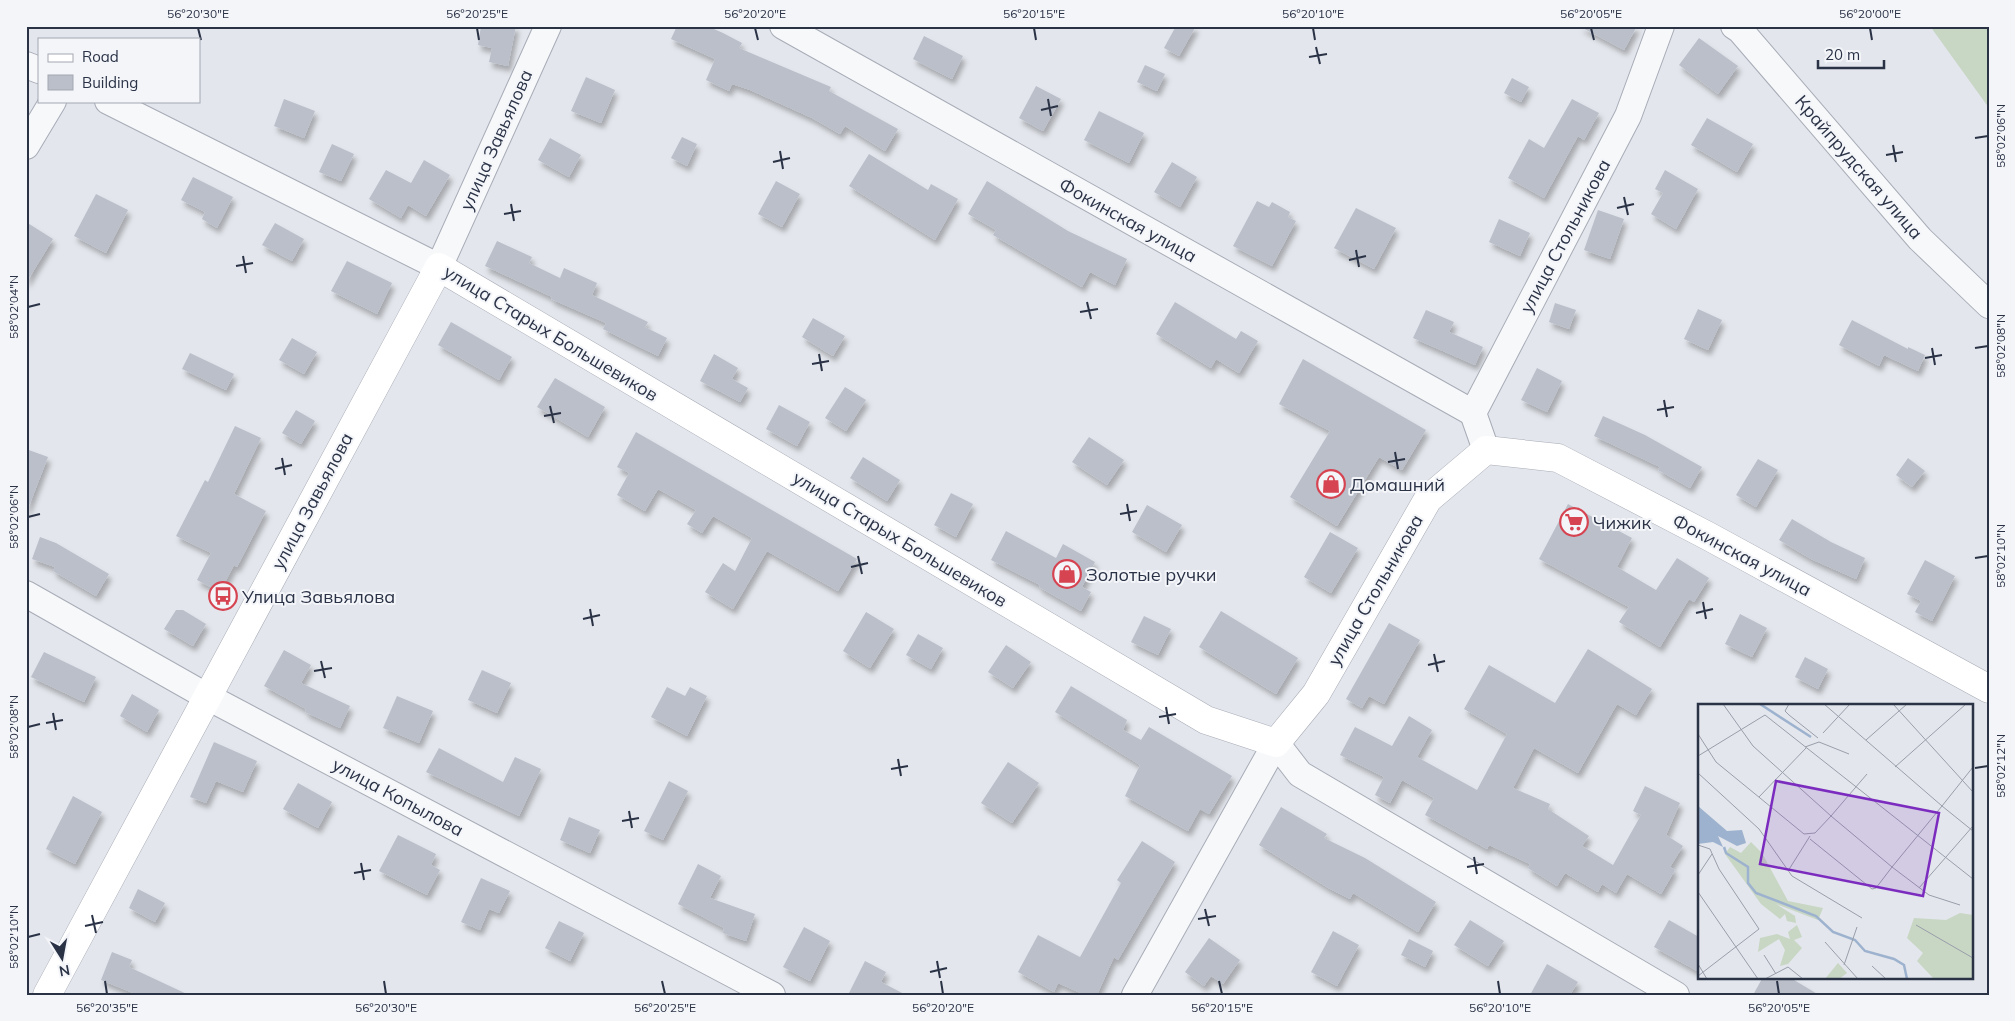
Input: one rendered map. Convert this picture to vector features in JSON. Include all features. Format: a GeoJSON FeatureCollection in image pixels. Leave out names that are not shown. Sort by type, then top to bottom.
{"type":"FeatureCollection","features":[{"type":"Feature","properties":{"kind":"main road","name":"улица Завьялова"},"geometry":{"type":"LineString","coordinates":[[47,995],[206,696],[439,266]]}},
{"type":"Feature","properties":{"kind":"main road","name":"улица Старых Большевиков"},"geometry":{"type":"LineString","coordinates":[[439,266],[1206,720],[1276,743]]}},
{"type":"Feature","properties":{"kind":"main road","name":"улица Стольникова"},"geometry":{"type":"LineString","coordinates":[[1276,743],[1316,694],[1428,498],[1486,450]]}},
{"type":"Feature","properties":{"kind":"main road","name":"Фокинская улица"},"geometry":{"type":"LineString","coordinates":[[1486,450],[1558,458],[1708,536],[1989,689]]}},
{"type":"Feature","properties":{"kind":"street","name":"улица Завьялова"},"geometry":{"type":"LineString","coordinates":[[439,266],[548,26]]}},
{"type":"Feature","properties":{"kind":"street","name":"Фокинская улица"},"geometry":{"type":"LineString","coordinates":[[783,26],[1473,413]]}},
{"type":"Feature","properties":{"kind":"street","name":"улица Стольникова"},"geometry":{"type":"LineString","coordinates":[[1473,413],[1628,116],[1661,26]]}},
{"type":"Feature","properties":{"kind":"street","name":"Крайпрудская улица"},"geometry":{"type":"LineString","coordinates":[[1734,26],[1740,30],[1773,66],[1920,239],[1989,305]]}},
{"type":"Feature","properties":{"kind":"street"},"geometry":{"type":"LineString","coordinates":[[26,65],[38,70]]}},
{"type":"Feature","properties":{"kind":"street"},"geometry":{"type":"LineString","coordinates":[[26,146],[52,102]]}},
{"type":"Feature","properties":{"kind":"street","name":"улица Старых Большевиков"},"geometry":{"type":"LineString","coordinates":[[110,102],[439,266]]}},
{"type":"Feature","properties":{"kind":"street"},"geometry":{"type":"LineString","coordinates":[[1473,413],[1486,450]]}},
{"type":"Feature","properties":{"kind":"street","name":"улица Копылова"},"geometry":{"type":"LineString","coordinates":[[26,594],[206,696],[772,995]]}},
{"type":"Feature","properties":{"kind":"street","name":"улица Стольникова"},"geometry":{"type":"LineString","coordinates":[[1135,995],[1276,743]]}},
{"type":"Feature","properties":{"kind":"street"},"geometry":{"type":"LineString","coordinates":[[1276,743],[1300,774],[1676,995]]}},
{"type":"Feature","properties":{"kind":"green space"},"geometry":{"type":"Polygon","coordinates":[[[1930,26],[1989,26],[1989,108],[1930,26]]]}},
{"type":"Feature","properties":{"kind":"building"},"geometry":{"type":"Polygon","coordinates":[[[481,26],[516,26],[508,66],[489,62],[492,48],[478,45],[481,26]]]}},
{"type":"Feature","properties":{"kind":"building"},"geometry":{"type":"Polygon","coordinates":[[[677,26],[707,26],[723,33],[742,43],[739,48],[831,87],[829,91],[898,129],[885,151],[845,126],[840,134],[812,118],[750,90],[732,84],[729,91],[706,80],[715,59],[671,39],[677,26]]]}},
{"type":"Feature","properties":{"kind":"building"},"geometry":{"type":"Polygon","coordinates":[[[1176,26],[1196,26],[1179,56],[1164,48],[1176,26]]]}},
{"type":"Feature","properties":{"kind":"building"},"geometry":{"type":"Polygon","coordinates":[[[1579,26],[1637,26],[1624,50],[1579,26]]]}},
{"type":"Feature","properties":{"kind":"building"},"geometry":{"type":"Polygon","coordinates":[[[924,36],[963,56],[952,79],[913,59],[924,36]]]}},
{"type":"Feature","properties":{"kind":"building"},"geometry":{"type":"Polygon","coordinates":[[[1699,38],[1738,66],[1718,94],[1679,65],[1699,38]]]}},
{"type":"Feature","properties":{"kind":"building"},"geometry":{"type":"Polygon","coordinates":[[[1145,65],[1165,74],[1157,91],[1137,82],[1145,65]]]}},
{"type":"Feature","properties":{"kind":"building"},"geometry":{"type":"Polygon","coordinates":[[[586,77],[615,90],[601,123],[571,111],[586,77]]]}},
{"type":"Feature","properties":{"kind":"building"},"geometry":{"type":"Polygon","coordinates":[[[1512,78],[1529,87],[1521,102],[1504,93],[1512,78]]]}},
{"type":"Feature","properties":{"kind":"building"},"geometry":{"type":"Polygon","coordinates":[[[1036,86],[1061,99],[1043,131],[1019,118],[1036,86]]]}},
{"type":"Feature","properties":{"kind":"building"},"geometry":{"type":"Polygon","coordinates":[[[284,99],[315,111],[304,138],[274,126],[284,99]]]}},
{"type":"Feature","properties":{"kind":"building"},"geometry":{"type":"Polygon","coordinates":[[[1572,99],[1599,113],[1584,140],[1578,136],[1544,198],[1508,178],[1529,139],[1544,148],[1572,99]]]}},
{"type":"Feature","properties":{"kind":"building"},"geometry":{"type":"Polygon","coordinates":[[[1099,111],[1144,133],[1129,163],[1084,140],[1099,111]]]}},
{"type":"Feature","properties":{"kind":"building"},"geometry":{"type":"Polygon","coordinates":[[[1707,118],[1753,144],[1737,172],[1691,145],[1707,118]]]}},
{"type":"Feature","properties":{"kind":"building"},"geometry":{"type":"Polygon","coordinates":[[[682,137],[697,144],[687,166],[671,158],[682,137]]]}},
{"type":"Feature","properties":{"kind":"building"},"geometry":{"type":"Polygon","coordinates":[[[550,138],[581,155],[569,177],[538,160],[550,138]]]}},
{"type":"Feature","properties":{"kind":"building"},"geometry":{"type":"Polygon","coordinates":[[[332,144],[354,154],[341,181],[319,172],[332,144]]]}},
{"type":"Feature","properties":{"kind":"building"},"geometry":{"type":"Polygon","coordinates":[[[869,154],[928,190],[931,184],[958,199],[935,240],[849,186],[869,154]]]}},
{"type":"Feature","properties":{"kind":"building"},"geometry":{"type":"Polygon","coordinates":[[[424,160],[450,175],[426,216],[408,205],[401,218],[369,199],[386,170],[411,183],[424,160]]]}},
{"type":"Feature","properties":{"kind":"building"},"geometry":{"type":"Polygon","coordinates":[[[1172,162],[1197,177],[1180,207],[1154,192],[1172,162]]]}},
{"type":"Feature","properties":{"kind":"building"},"geometry":{"type":"Polygon","coordinates":[[[1665,170],[1698,189],[1676,229],[1651,214],[1663,193],[1655,189],[1665,170]]]}},
{"type":"Feature","properties":{"kind":"building"},"geometry":{"type":"Polygon","coordinates":[[[193,177],[233,197],[217,228],[202,219],[205,212],[181,200],[193,177]]]}},
{"type":"Feature","properties":{"kind":"building"},"geometry":{"type":"Polygon","coordinates":[[[776,181],[800,194],[782,227],[758,214],[776,181]]]}},
{"type":"Feature","properties":{"kind":"building"},"geometry":{"type":"Polygon","coordinates":[[[987,181],[1068,231],[1127,259],[1115,285],[1090,272],[1082,287],[993,235],[996,230],[968,214],[987,181]]]}},
{"type":"Feature","properties":{"kind":"building"},"geometry":{"type":"Polygon","coordinates":[[[96,194],[128,210],[106,253],[74,236],[96,194]]]}},
{"type":"Feature","properties":{"kind":"building"},"geometry":{"type":"Polygon","coordinates":[[[1257,201],[1269,207],[1272,202],[1290,212],[1288,217],[1296,221],[1272,266],[1233,246],[1257,201]]]}},
{"type":"Feature","properties":{"kind":"building"},"geometry":{"type":"Polygon","coordinates":[[[1356,208],[1396,228],[1374,269],[1334,248],[1356,208]]]}},
{"type":"Feature","properties":{"kind":"building"},"geometry":{"type":"Polygon","coordinates":[[[1598,210],[1624,219],[1610,259],[1584,250],[1598,210]]]}},
{"type":"Feature","properties":{"kind":"building"},"geometry":{"type":"Polygon","coordinates":[[[1499,219],[1530,233],[1520,256],[1489,242],[1499,219]]]}},
{"type":"Feature","properties":{"kind":"building"},"geometry":{"type":"Polygon","coordinates":[[[26,222],[53,239],[26,283],[26,222]]]}},
{"type":"Feature","properties":{"kind":"building"},"geometry":{"type":"Polygon","coordinates":[[[275,223],[304,239],[292,261],[262,245],[275,223]]]}},
{"type":"Feature","properties":{"kind":"building"},"geometry":{"type":"Polygon","coordinates":[[[497,241],[532,257],[529,263],[560,278],[564,268],[597,283],[592,295],[648,322],[645,327],[667,338],[658,356],[603,329],[606,323],[551,299],[552,297],[485,266],[497,241]]]}},
{"type":"Feature","properties":{"kind":"building"},"geometry":{"type":"Polygon","coordinates":[[[347,261],[392,283],[377,314],[331,291],[347,261]]]}},
{"type":"Feature","properties":{"kind":"building"},"geometry":{"type":"Polygon","coordinates":[[[1175,302],[1236,339],[1241,331],[1258,341],[1239,373],[1216,359],[1211,368],[1156,334],[1175,302]]]}},
{"type":"Feature","properties":{"kind":"building"},"geometry":{"type":"Polygon","coordinates":[[[1555,303],[1576,310],[1569,329],[1549,322],[1555,303]]]}},
{"type":"Feature","properties":{"kind":"building"},"geometry":{"type":"Polygon","coordinates":[[[1698,309],[1722,320],[1708,350],[1684,339],[1698,309]]]}},
{"type":"Feature","properties":{"kind":"building"},"geometry":{"type":"Polygon","coordinates":[[[1426,310],[1454,322],[1449,332],[1483,347],[1475,365],[1413,338],[1426,310]]]}},
{"type":"Feature","properties":{"kind":"building"},"geometry":{"type":"Polygon","coordinates":[[[813,318],[845,336],[833,356],[802,337],[813,318]]]}},
{"type":"Feature","properties":{"kind":"building"},"geometry":{"type":"Polygon","coordinates":[[[1852,320],[1908,349],[1908,347],[1925,355],[1918,371],[1884,355],[1879,366],[1839,345],[1852,320]]]}},
{"type":"Feature","properties":{"kind":"building"},"geometry":{"type":"Polygon","coordinates":[[[451,322],[512,357],[499,380],[438,345],[451,322]]]}},
{"type":"Feature","properties":{"kind":"building"},"geometry":{"type":"Polygon","coordinates":[[[292,338],[317,352],[304,374],[279,360],[292,338]]]}},
{"type":"Feature","properties":{"kind":"building"},"geometry":{"type":"Polygon","coordinates":[[[190,353],[234,374],[226,390],[182,369],[190,353]]]}},
{"type":"Feature","properties":{"kind":"building"},"geometry":{"type":"Polygon","coordinates":[[[714,354],[738,368],[732,379],[748,388],[740,402],[700,381],[714,354]]]}},
{"type":"Feature","properties":{"kind":"building"},"geometry":{"type":"Polygon","coordinates":[[[1303,359],[1426,430],[1402,470],[1379,457],[1337,526],[1290,497],[1330,431],[1279,404],[1303,359]]]}},
{"type":"Feature","properties":{"kind":"building"},"geometry":{"type":"Polygon","coordinates":[[[1537,368],[1562,381],[1547,412],[1521,400],[1537,368]]]}},
{"type":"Feature","properties":{"kind":"building"},"geometry":{"type":"Polygon","coordinates":[[[555,378],[605,407],[588,437],[537,407],[555,378]]]}},
{"type":"Feature","properties":{"kind":"building"},"geometry":{"type":"Polygon","coordinates":[[[845,387],[866,400],[846,431],[825,418],[845,387]]]}},
{"type":"Feature","properties":{"kind":"building"},"geometry":{"type":"Polygon","coordinates":[[[779,405],[810,422],[797,446],[766,429],[779,405]]]}},
{"type":"Feature","properties":{"kind":"building"},"geometry":{"type":"Polygon","coordinates":[[[296,410],[315,421],[301,444],[282,433],[296,410]]]}},
{"type":"Feature","properties":{"kind":"building"},"geometry":{"type":"Polygon","coordinates":[[[1603,416],[1645,435],[1702,467],[1690,488],[1658,470],[1660,467],[1594,436],[1603,416]]]}},
{"type":"Feature","properties":{"kind":"building"},"geometry":{"type":"Polygon","coordinates":[[[235,426],[261,438],[234,494],[266,511],[237,567],[234,565],[220,592],[197,580],[211,553],[176,536],[205,480],[208,482],[235,426]]]}},
{"type":"Feature","properties":{"kind":"building"},"geometry":{"type":"Polygon","coordinates":[[[636,432],[857,559],[838,591],[767,551],[733,609],[705,592],[723,563],[735,571],[752,538],[713,516],[702,533],[687,524],[696,510],[658,489],[645,511],[617,495],[629,473],[617,467],[636,432]]]}},
{"type":"Feature","properties":{"kind":"building"},"geometry":{"type":"Polygon","coordinates":[[[1089,437],[1124,460],[1107,485],[1072,462],[1089,437]]]}},
{"type":"Feature","properties":{"kind":"building"},"geometry":{"type":"Polygon","coordinates":[[[26,449],[48,457],[27,511],[26,510],[26,449]]]}},
{"type":"Feature","properties":{"kind":"building"},"geometry":{"type":"Polygon","coordinates":[[[863,457],[900,480],[887,501],[850,478],[863,457]]]}},
{"type":"Feature","properties":{"kind":"building"},"geometry":{"type":"Polygon","coordinates":[[[1908,458],[1925,471],[1912,487],[1896,475],[1908,458]]]}},
{"type":"Feature","properties":{"kind":"building"},"geometry":{"type":"Polygon","coordinates":[[[1758,459],[1778,470],[1756,507],[1736,495],[1758,459]]]}},
{"type":"Feature","properties":{"kind":"building"},"geometry":{"type":"Polygon","coordinates":[[[951,493],[973,504],[956,537],[934,525],[951,493]]]}},
{"type":"Feature","properties":{"kind":"building"},"geometry":{"type":"Polygon","coordinates":[[[1568,504],[1632,538],[1617,567],[1656,590],[1677,558],[1709,578],[1694,602],[1689,599],[1660,647],[1619,622],[1629,607],[1539,559],[1568,504]]]}},
{"type":"Feature","properties":{"kind":"building"},"geometry":{"type":"Polygon","coordinates":[[[1147,505],[1182,525],[1166,552],[1132,532],[1147,505]]]}},
{"type":"Feature","properties":{"kind":"building"},"geometry":{"type":"Polygon","coordinates":[[[1792,519],[1831,542],[1865,558],[1856,579],[1811,559],[1779,540],[1792,519]]]}},
{"type":"Feature","properties":{"kind":"building"},"geometry":{"type":"Polygon","coordinates":[[[1006,531],[1056,558],[1063,544],[1095,562],[1082,587],[1091,592],[1081,611],[1039,587],[1040,585],[991,560],[1006,531]]]}},
{"type":"Feature","properties":{"kind":"building"},"geometry":{"type":"Polygon","coordinates":[[[1330,532],[1358,548],[1331,593],[1304,577],[1330,532]]]}},
{"type":"Feature","properties":{"kind":"building"},"geometry":{"type":"Polygon","coordinates":[[[40,537],[56,543],[109,574],[96,596],[53,571],[55,567],[32,559],[40,537]]]}},
{"type":"Feature","properties":{"kind":"building"},"geometry":{"type":"Polygon","coordinates":[[[1925,560],[1955,576],[1932,621],[1915,612],[1921,601],[1907,594],[1925,560]]]}},
{"type":"Feature","properties":{"kind":"building"},"geometry":{"type":"Polygon","coordinates":[[[176,610],[183,610],[206,624],[193,646],[164,629],[176,610]]]}},
{"type":"Feature","properties":{"kind":"building"},"geometry":{"type":"Polygon","coordinates":[[[1221,611],[1298,658],[1276,694],[1199,647],[1221,611]]]}},
{"type":"Feature","properties":{"kind":"building"},"geometry":{"type":"Polygon","coordinates":[[[866,612],[894,629],[870,668],[843,651],[866,612]]]}},
{"type":"Feature","properties":{"kind":"building"},"geometry":{"type":"Polygon","coordinates":[[[1740,614],[1767,628],[1752,657],[1725,644],[1740,614]]]}},
{"type":"Feature","properties":{"kind":"building"},"geometry":{"type":"Polygon","coordinates":[[[1144,616],[1171,629],[1158,655],[1131,642],[1144,616]]]}},
{"type":"Feature","properties":{"kind":"building"},"geometry":{"type":"Polygon","coordinates":[[[1389,623],[1420,640],[1384,704],[1369,696],[1362,708],[1346,699],[1389,623]]]}},
{"type":"Feature","properties":{"kind":"building"},"geometry":{"type":"Polygon","coordinates":[[[918,634],[943,648],[931,669],[906,655],[918,634]]]}},
{"type":"Feature","properties":{"kind":"building"},"geometry":{"type":"Polygon","coordinates":[[[1006,645],[1031,662],[1013,688],[988,672],[1006,645]]]}},
{"type":"Feature","properties":{"kind":"building"},"geometry":{"type":"Polygon","coordinates":[[[1588,649],[1652,689],[1636,715],[1617,704],[1578,773],[1534,748],[1513,788],[1550,804],[1548,809],[1589,836],[1582,846],[1613,865],[1641,815],[1633,811],[1645,786],[1680,803],[1666,835],[1683,846],[1670,867],[1675,870],[1661,894],[1627,874],[1616,893],[1602,884],[1598,892],[1565,873],[1557,886],[1528,868],[1530,864],[1489,845],[1487,849],[1425,815],[1434,798],[1402,780],[1390,803],[1375,795],[1384,777],[1340,755],[1355,727],[1392,746],[1409,716],[1432,730],[1417,757],[1477,790],[1507,734],[1464,709],[1489,665],[1555,703],[1588,649]]]}},
{"type":"Feature","properties":{"kind":"building"},"geometry":{"type":"Polygon","coordinates":[[[284,650],[311,665],[301,683],[350,706],[340,728],[305,712],[306,709],[264,686],[284,650]]]}},
{"type":"Feature","properties":{"kind":"building"},"geometry":{"type":"Polygon","coordinates":[[[44,652],[96,677],[84,702],[31,677],[44,652]]]}},
{"type":"Feature","properties":{"kind":"building"},"geometry":{"type":"Polygon","coordinates":[[[1805,657],[1828,669],[1818,689],[1795,677],[1805,657]]]}},
{"type":"Feature","properties":{"kind":"building"},"geometry":{"type":"Polygon","coordinates":[[[482,670],[511,683],[497,713],[468,700],[482,670]]]}},
{"type":"Feature","properties":{"kind":"building"},"geometry":{"type":"Polygon","coordinates":[[[1071,686],[1127,720],[1123,730],[1141,740],[1149,727],[1232,776],[1209,814],[1200,809],[1188,831],[1125,796],[1140,765],[1055,712],[1071,686]]]}},
{"type":"Feature","properties":{"kind":"building"},"geometry":{"type":"Polygon","coordinates":[[[667,687],[685,696],[690,687],[707,696],[687,736],[651,717],[667,687]]]}},
{"type":"Feature","properties":{"kind":"building"},"geometry":{"type":"Polygon","coordinates":[[[132,694],[159,710],[147,732],[120,716],[132,694]]]}},
{"type":"Feature","properties":{"kind":"building"},"geometry":{"type":"Polygon","coordinates":[[[397,696],[433,711],[419,743],[383,728],[397,696]]]}},
{"type":"Feature","properties":{"kind":"building"},"geometry":{"type":"Polygon","coordinates":[[[214,742],[257,761],[243,792],[216,781],[206,803],[190,797],[214,742]]]}},
{"type":"Feature","properties":{"kind":"building"},"geometry":{"type":"Polygon","coordinates":[[[439,748],[503,782],[515,757],[541,769],[519,816],[426,772],[439,748]]]}},
{"type":"Feature","properties":{"kind":"building"},"geometry":{"type":"Polygon","coordinates":[[[1008,762],[1039,783],[1012,823],[981,803],[1008,762]]]}},
{"type":"Feature","properties":{"kind":"building"},"geometry":{"type":"Polygon","coordinates":[[[669,781],[688,791],[663,840],[644,831],[669,781]]]}},
{"type":"Feature","properties":{"kind":"building"},"geometry":{"type":"Polygon","coordinates":[[[298,783],[332,802],[318,828],[283,809],[298,783]]]}},
{"type":"Feature","properties":{"kind":"building"},"geometry":{"type":"Polygon","coordinates":[[[73,796],[102,812],[75,864],[46,849],[73,796]]]}},
{"type":"Feature","properties":{"kind":"building"},"geometry":{"type":"Polygon","coordinates":[[[1281,807],[1327,834],[1324,838],[1365,858],[1436,902],[1418,932],[1353,893],[1350,899],[1330,889],[1259,845],[1281,807]]]}},
{"type":"Feature","properties":{"kind":"building"},"geometry":{"type":"Polygon","coordinates":[[[569,817],[600,830],[590,853],[560,840],[569,817]]]}},
{"type":"Feature","properties":{"kind":"building"},"geometry":{"type":"Polygon","coordinates":[[[398,835],[436,854],[431,865],[440,870],[427,895],[379,871],[398,835]]]}},
{"type":"Feature","properties":{"kind":"building"},"geometry":{"type":"Polygon","coordinates":[[[1142,841],[1175,862],[1118,960],[1114,957],[1097,995],[1085,995],[1058,983],[1054,992],[1018,972],[1038,935],[1080,957],[1121,883],[1117,880],[1142,841]]]}},
{"type":"Feature","properties":{"kind":"building"},"geometry":{"type":"Polygon","coordinates":[[[698,864],[721,876],[710,898],[755,914],[746,941],[723,933],[724,928],[678,904],[698,864]]]}},
{"type":"Feature","properties":{"kind":"building"},"geometry":{"type":"Polygon","coordinates":[[[481,878],[510,891],[499,913],[489,909],[480,930],[461,922],[481,878]]]}},
{"type":"Feature","properties":{"kind":"building"},"geometry":{"type":"Polygon","coordinates":[[[138,889],[165,903],[155,922],[129,908],[138,889]]]}},
{"type":"Feature","properties":{"kind":"building"},"geometry":{"type":"Polygon","coordinates":[[[1470,920],[1504,941],[1488,966],[1454,945],[1470,920]]]}},
{"type":"Feature","properties":{"kind":"building"},"geometry":{"type":"Polygon","coordinates":[[[1669,920],[1698,936],[1698,971],[1654,947],[1669,920]]]}},
{"type":"Feature","properties":{"kind":"building"},"geometry":{"type":"Polygon","coordinates":[[[559,921],[584,933],[570,961],[545,948],[559,921]]]}},
{"type":"Feature","properties":{"kind":"building"},"geometry":{"type":"Polygon","coordinates":[[[804,927],[830,941],[810,981],[783,967],[804,927]]]}},
{"type":"Feature","properties":{"kind":"building"},"geometry":{"type":"Polygon","coordinates":[[[1333,931],[1359,945],[1337,986],[1311,972],[1333,931]]]}},
{"type":"Feature","properties":{"kind":"building"},"geometry":{"type":"Polygon","coordinates":[[[1209,938],[1240,960],[1223,984],[1211,976],[1204,986],[1185,972],[1209,938]]]}},
{"type":"Feature","properties":{"kind":"building"},"geometry":{"type":"Polygon","coordinates":[[[1409,939],[1433,951],[1425,967],[1401,955],[1409,939]]]}},
{"type":"Feature","properties":{"kind":"building"},"geometry":{"type":"Polygon","coordinates":[[[112,952],[132,960],[129,967],[189,995],[138,995],[101,980],[112,952]]]}},
{"type":"Feature","properties":{"kind":"building"},"geometry":{"type":"Polygon","coordinates":[[[865,961],[886,972],[881,982],[906,995],[848,995],[865,961]]]}},
{"type":"Feature","properties":{"kind":"building"},"geometry":{"type":"Polygon","coordinates":[[[1547,964],[1578,982],[1570,995],[1530,995],[1547,964]]]}},
{"type":"Feature","properties":{"kind":"building"},"geometry":{"type":"Polygon","coordinates":[[[1762,978],[1791,978],[1819,995],[1753,995],[1762,978]]]}},
{"type":"Feature","properties":{"kind":"place","name":"Домашний"},"geometry":{"type":"Point","coordinates":[1331,484]}},
{"type":"Feature","properties":{"kind":"place","name":"Чижик"},"geometry":{"type":"Point","coordinates":[1574,522]}},
{"type":"Feature","properties":{"kind":"place","name":"Золотые ручки"},"geometry":{"type":"Point","coordinates":[1067,574]}},
{"type":"Feature","properties":{"kind":"place","name":"Улица Завьялова"},"geometry":{"type":"Point","coordinates":[223,596]}}]}
